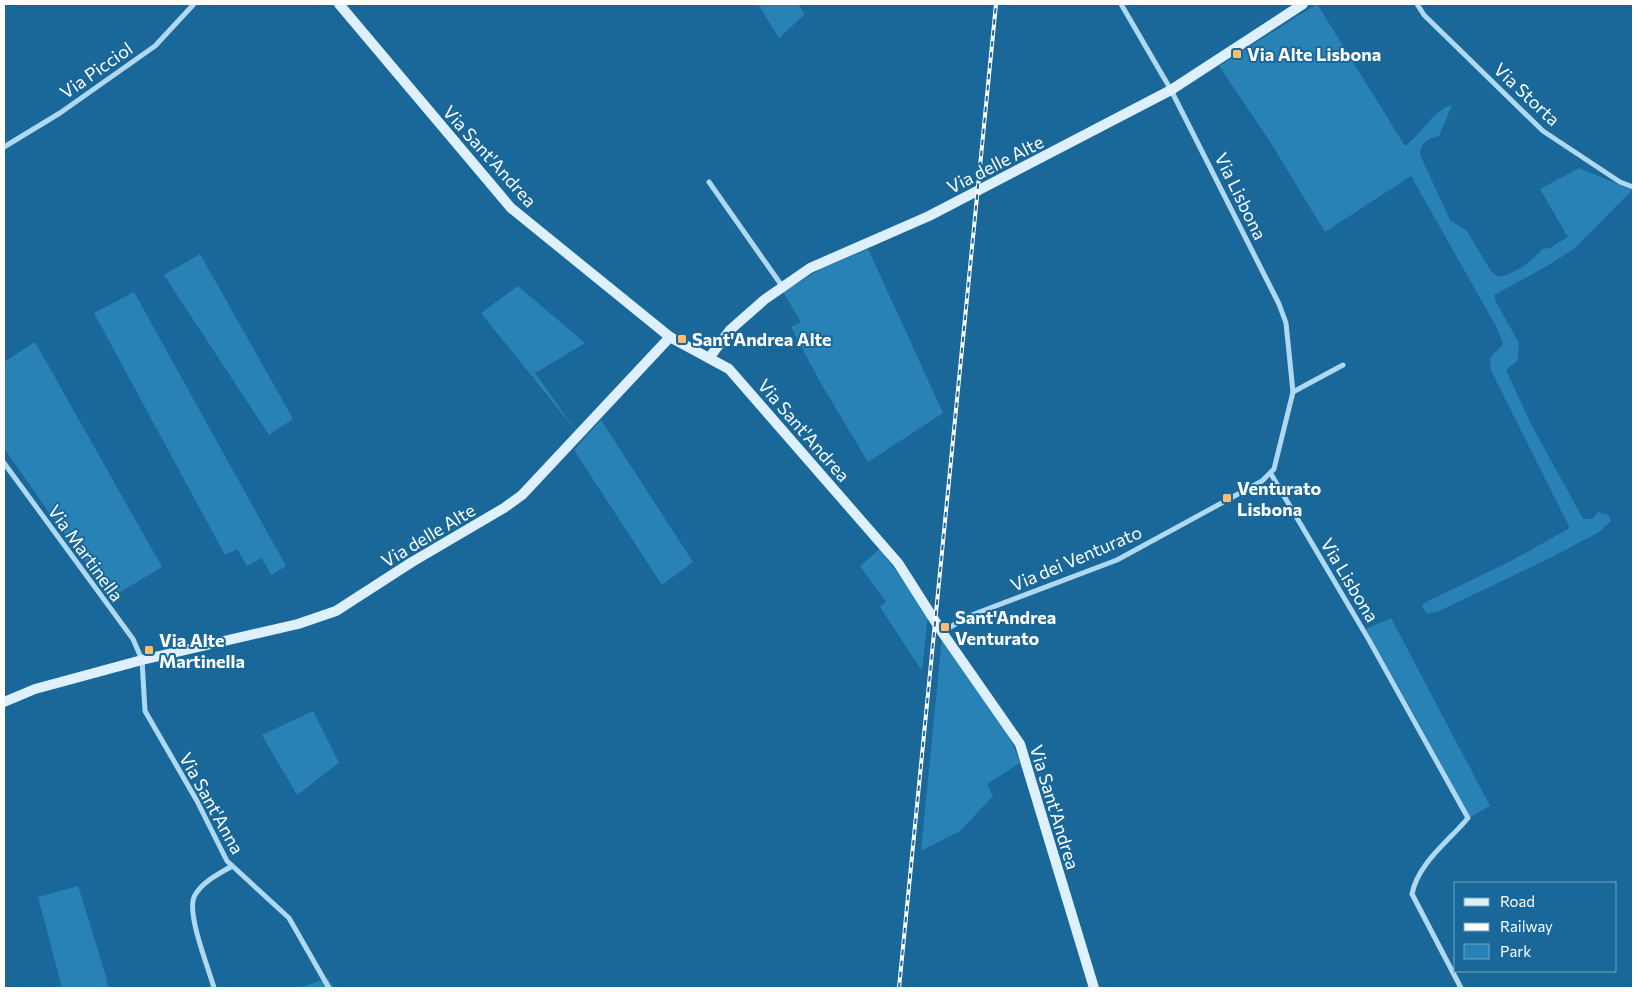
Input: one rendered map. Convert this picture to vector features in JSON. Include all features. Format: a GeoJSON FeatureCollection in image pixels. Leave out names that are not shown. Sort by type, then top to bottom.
{"type":"FeatureCollection","features":[{"type":"Feature","properties":{"kind":"street","name":"Via Picciol"},"geometry":{"type":"LineString","coordinates":[[4,147],[60,112],[155,46],[194,4]]}},
{"type":"Feature","properties":{"kind":"street","name":"Via Sant'Andrea"},"geometry":{"type":"LineString","coordinates":[[339,4],[512,208],[670,337],[729,369],[898,563],[942,632],[1020,744],[1094,988]]}},
{"type":"Feature","properties":{"kind":"street","name":"Via Lisbona"},"geometry":{"type":"LineString","coordinates":[[1121,4],[1171,90],[1279,304],[1286,323],[1293,392],[1277,461],[1271,474],[1369,640],[1468,818],[1435,854],[1419,877],[1412,894],[1461,988]]}},
{"type":"Feature","properties":{"kind":"street","name":"Via delle Alte"},"geometry":{"type":"LineString","coordinates":[[709,358],[730,330],[782,286],[810,268],[978,191],[1171,90],[1303,4]]}},
{"type":"Feature","properties":{"kind":"street","name":"Via Storta"},"geometry":{"type":"LineString","coordinates":[[1417,4],[1424,15],[1543,131],[1620,182],[1633,187]]}},
{"type":"Feature","properties":{"kind":"street"},"geometry":{"type":"LineString","coordinates":[[709,182],[782,286]]}},
{"type":"Feature","properties":{"kind":"street","name":"Via delle Alte"},"geometry":{"type":"LineString","coordinates":[[4,702],[35,689],[142,660],[298,624],[336,611],[412,562],[504,508],[522,495],[670,337]]}},
{"type":"Feature","properties":{"kind":"street"},"geometry":{"type":"LineString","coordinates":[[1293,392],[1343,365]]}},
{"type":"Feature","properties":{"kind":"street","name":"Via Martinella"},"geometry":{"type":"LineString","coordinates":[[4,463],[133,639],[142,660]]}},
{"type":"Feature","properties":{"kind":"street","name":"Via dei Venturato"},"geometry":{"type":"LineString","coordinates":[[942,632],[969,616],[1117,560],[1271,474]]}},
{"type":"Feature","properties":{"kind":"street","name":"Via Sant'Anna"},"geometry":{"type":"LineString","coordinates":[[142,660],[145,711],[232,866],[289,918],[329,988]]}},
{"type":"Feature","properties":{"kind":"street"},"geometry":{"type":"LineString","coordinates":[[214,988],[193,916],[194,896],[204,884],[232,866]]}},
{"type":"Feature","properties":{"kind":"green space"},"geometry":{"type":"Polygon","coordinates":[[[758,4],[798,4],[805,14],[779,38],[758,4]]]}},
{"type":"Feature","properties":{"kind":"green space"},"geometry":{"type":"Polygon","coordinates":[[[1317,4],[1405,146],[1439,112],[1452,105],[1439,136],[1431,138],[1423,144],[1420,155],[1450,220],[1467,231],[1491,271],[1498,277],[1517,270],[1533,259],[1542,249],[1550,248],[1568,237],[1540,189],[1579,168],[1632,190],[1576,247],[1549,265],[1494,295],[1519,343],[1518,360],[1506,370],[1530,422],[1583,519],[1592,519],[1598,512],[1608,515],[1611,521],[1599,532],[1552,557],[1439,611],[1427,614],[1422,606],[1426,602],[1509,562],[1570,528],[1491,370],[1490,358],[1503,344],[1497,328],[1411,176],[1325,232],[1269,140],[1219,66],[1317,4]]]}},
{"type":"Feature","properties":{"kind":"green space"},"geometry":{"type":"Polygon","coordinates":[[[868,249],[943,413],[868,462],[819,380],[791,327],[801,322],[783,292],[821,269],[868,249]]]}},
{"type":"Feature","properties":{"kind":"green space"},"geometry":{"type":"Polygon","coordinates":[[[200,254],[293,419],[269,435],[164,275],[200,254]]]}},
{"type":"Feature","properties":{"kind":"green space"},"geometry":{"type":"Polygon","coordinates":[[[518,286],[585,343],[535,373],[576,431],[481,313],[518,286]]]}},
{"type":"Feature","properties":{"kind":"green space"},"geometry":{"type":"Polygon","coordinates":[[[134,292],[286,566],[271,575],[262,558],[247,566],[237,549],[225,555],[94,313],[134,292]]]}},
{"type":"Feature","properties":{"kind":"green space"},"geometry":{"type":"Polygon","coordinates":[[[35,342],[162,567],[112,597],[4,448],[4,362],[35,342]]]}},
{"type":"Feature","properties":{"kind":"green space"},"geometry":{"type":"Polygon","coordinates":[[[601,420],[693,562],[662,585],[574,450],[601,420]]]}},
{"type":"Feature","properties":{"kind":"green space"},"geometry":{"type":"Polygon","coordinates":[[[880,549],[928,615],[922,671],[880,607],[886,602],[860,566],[880,549]]]}},
{"type":"Feature","properties":{"kind":"green space"},"geometry":{"type":"Polygon","coordinates":[[[1391,618],[1490,806],[1469,818],[1419,723],[1366,629],[1391,618]]]}},
{"type":"Feature","properties":{"kind":"green space"},"geometry":{"type":"Polygon","coordinates":[[[942,637],[1007,730],[1020,763],[987,784],[993,796],[960,831],[921,851],[942,637]]]}},
{"type":"Feature","properties":{"kind":"green space"},"geometry":{"type":"Polygon","coordinates":[[[313,711],[339,763],[297,795],[262,735],[313,711]]]}},
{"type":"Feature","properties":{"kind":"green space"},"geometry":{"type":"Polygon","coordinates":[[[78,886],[108,988],[62,988],[38,897],[78,886]]]}},
{"type":"Feature","properties":{"kind":"green space"},"geometry":{"type":"Polygon","coordinates":[[[328,978],[334,988],[300,988],[328,978]]]}},
{"type":"Feature","properties":{"kind":"railway"},"geometry":{"type":"LineString","coordinates":[[899,988],[996,4]]}},
{"type":"Feature","properties":{"kind":"place","name":"Via Alte Lisbona"},"geometry":{"type":"Point","coordinates":[1237,54]}},
{"type":"Feature","properties":{"kind":"place","name":"Sant'Andrea Alte"},"geometry":{"type":"Point","coordinates":[682,339]}},
{"type":"Feature","properties":{"kind":"place","name":"Venturato Lisbona"},"geometry":{"type":"Point","coordinates":[1227,498]}},
{"type":"Feature","properties":{"kind":"place","name":"Sant'Andrea Venturato"},"geometry":{"type":"Point","coordinates":[945,627]}},
{"type":"Feature","properties":{"kind":"place","name":"Via Alte Martinella"},"geometry":{"type":"Point","coordinates":[149,650]}}]}
